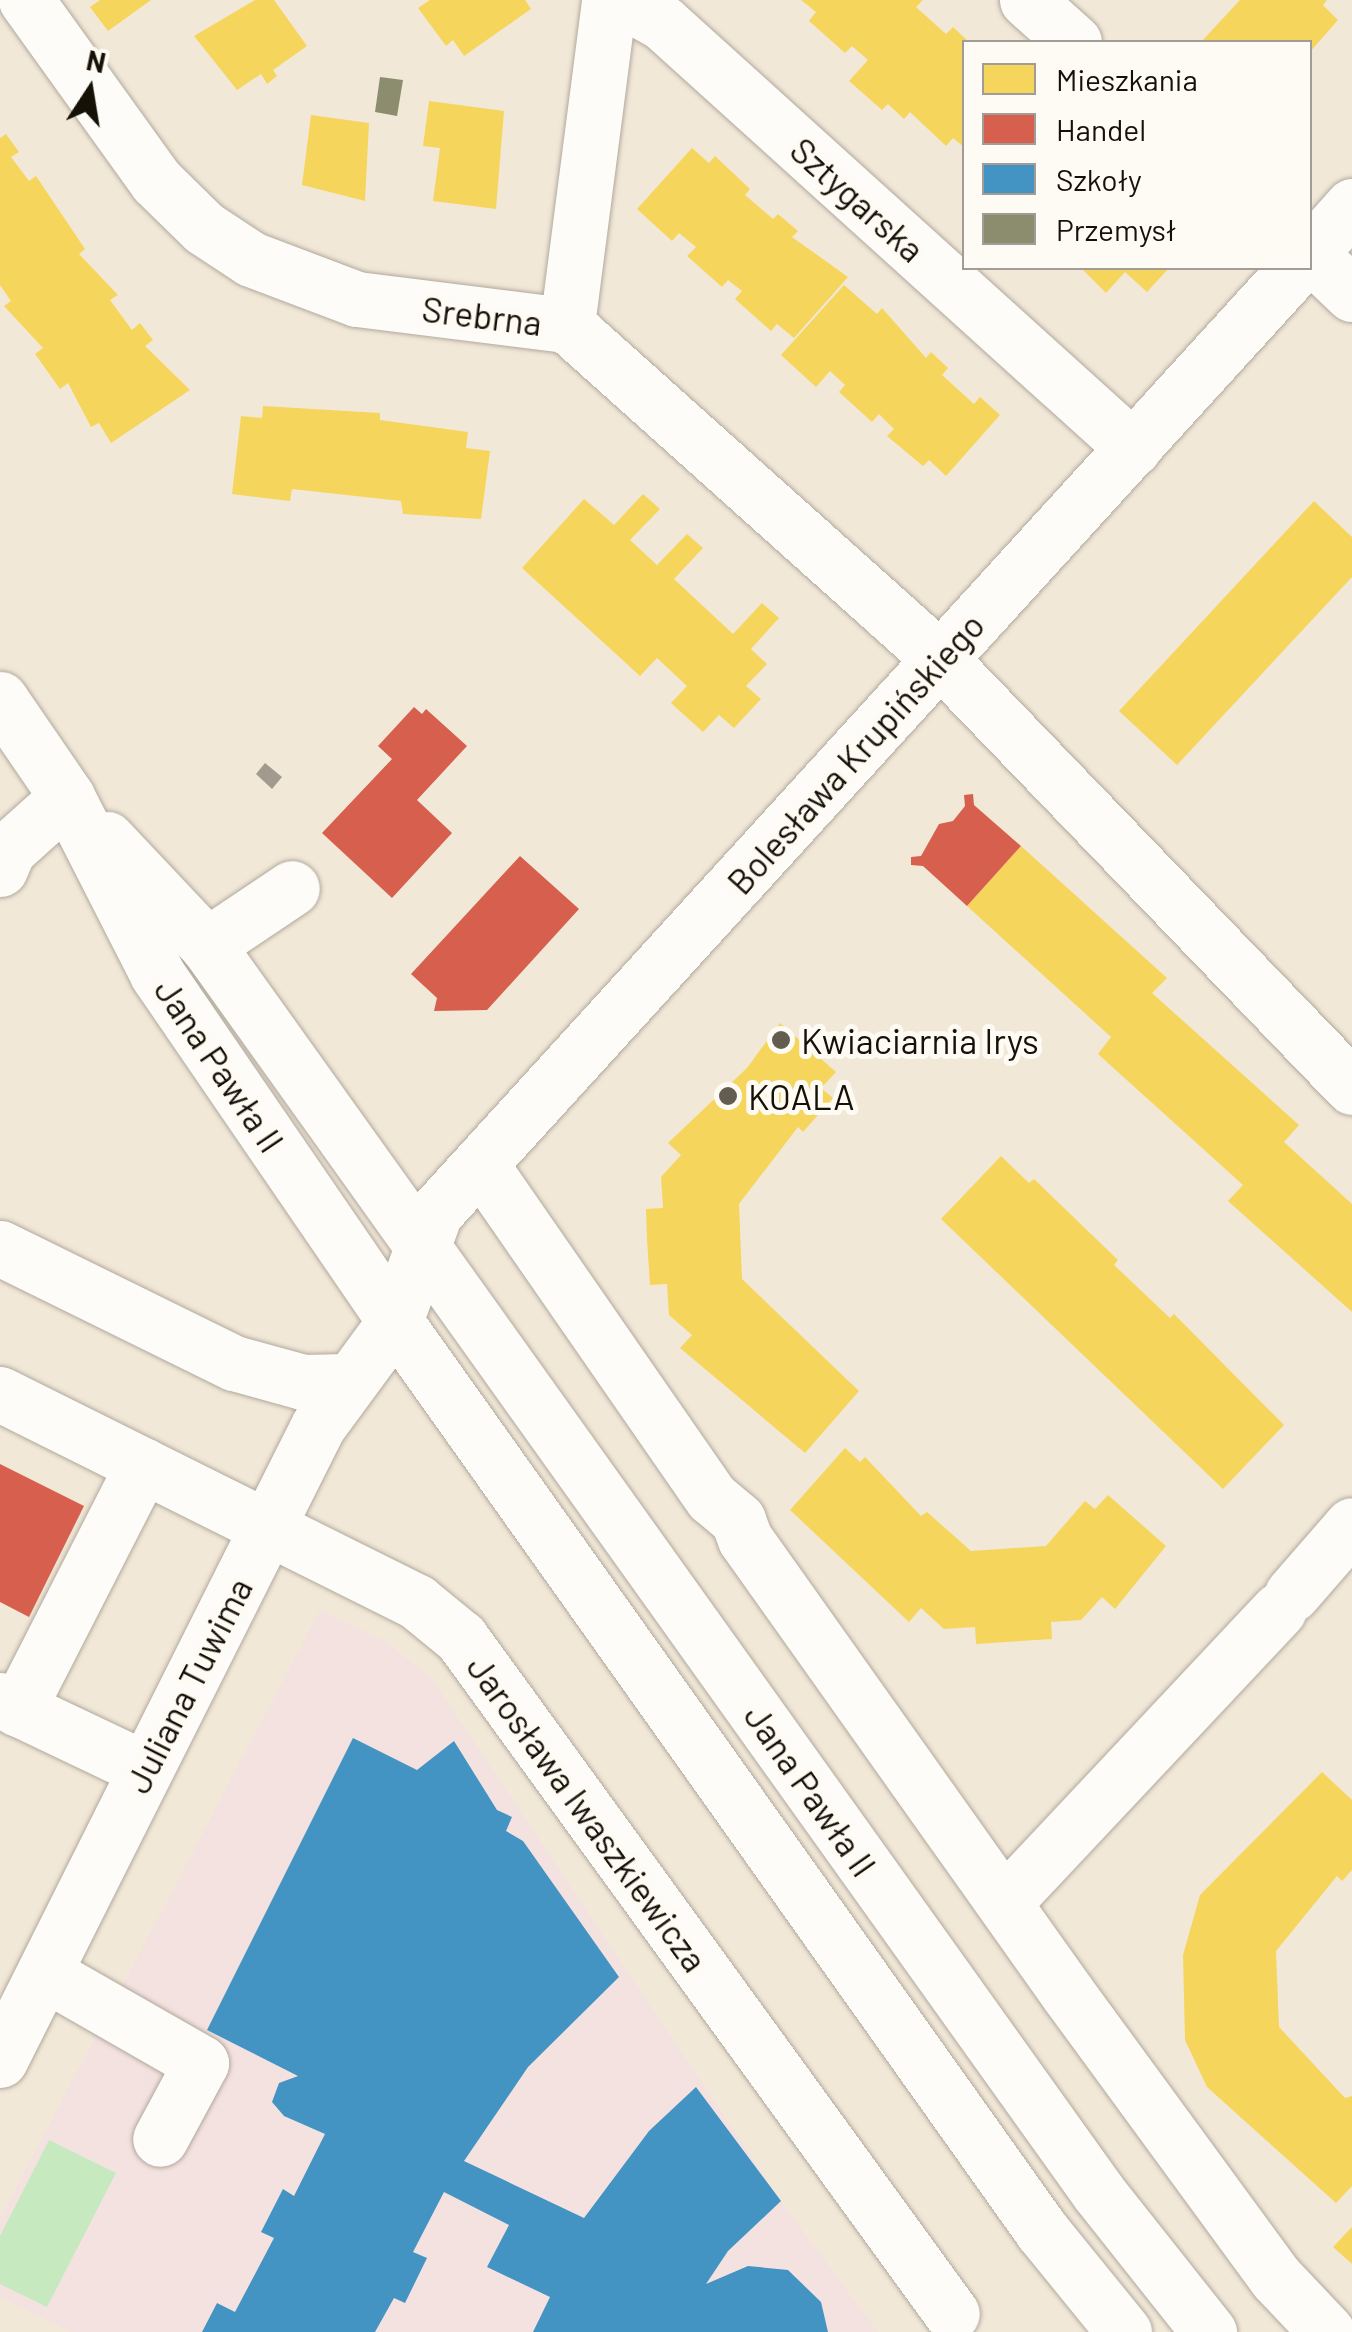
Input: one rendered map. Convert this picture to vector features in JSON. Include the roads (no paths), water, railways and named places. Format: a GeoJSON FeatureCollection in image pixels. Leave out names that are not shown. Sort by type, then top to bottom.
{"type":"FeatureCollection","features":[{"type":"Feature","properties":{"kind":"street","name":"Srebrna"},"geometry":{"type":"LineString","coordinates":[[26,0],[156,181],[204,228],[251,259],[357,299],[568,326],[940,659],[1352,1087]]}},
{"type":"Feature","properties":{"kind":"street"},"geometry":{"type":"LineString","coordinates":[[568,326],[609,0]]}},
{"type":"Feature","properties":{"kind":"street","name":"Sztygarska"},"geometry":{"type":"LineString","coordinates":[[622,0],[663,23],[1133,448]]}},
{"type":"Feature","properties":{"kind":"street"},"geometry":{"type":"LineString","coordinates":[[1026,0],[1072,40]]}},
{"type":"Feature","properties":{"kind":"street"},"geometry":{"type":"LineString","coordinates":[[1312,252],[1352,206]]}},
{"type":"Feature","properties":{"kind":"street"},"geometry":{"type":"LineString","coordinates":[[1312,256],[1352,294]]}},
{"type":"Feature","properties":{"kind":"street","name":"Bolesława Krupińskiego"},"geometry":{"type":"LineString","coordinates":[[420,1242],[435,1213],[1294,270]]}},
{"type":"Feature","properties":{"kind":"street","name":"Jana Pawła II"},"geometry":{"type":"LineString","coordinates":[[0,699],[68,796],[208,945],[1098,2192],[1210,2332]]}},
{"type":"Feature","properties":{"kind":"street"},"geometry":{"type":"LineString","coordinates":[[0,869],[8,850],[68,796]]}},
{"type":"Feature","properties":{"kind":"street","name":"Jana Pawła II"},"geometry":{"type":"LineString","coordinates":[[68,796],[156,974],[395,1321],[1042,2231],[1124,2332]]}},
{"type":"Feature","properties":{"kind":"street"},"geometry":{"type":"LineString","coordinates":[[208,945],[292,888]]}},
{"type":"Feature","properties":{"kind":"street"},"geometry":{"type":"LineString","coordinates":[[481,1165],[712,1498],[738,1520],[745,1538],[1058,1981],[1276,2278],[1327,2332]]}},
{"type":"Feature","properties":{"kind":"street"},"geometry":{"type":"LineString","coordinates":[[395,1321],[420,1242]]}},
{"type":"Feature","properties":{"kind":"street"},"geometry":{"type":"LineString","coordinates":[[0,1248],[234,1363],[302,1382],[346,1381]]}},
{"type":"Feature","properties":{"kind":"street","name":"Juliana Tuwima"},"geometry":{"type":"LineString","coordinates":[[0,2060],[268,1527],[346,1381],[395,1321]]}},
{"type":"Feature","properties":{"kind":"street","name":"Jarosława Iwaszkiewicza"},"geometry":{"type":"LineString","coordinates":[[0,1394],[417,1602],[462,1638],[952,2314]]}},
{"type":"Feature","properties":{"kind":"street"},"geometry":{"type":"LineString","coordinates":[[143,1465],[9,1704],[145,1769]]}},
{"type":"Feature","properties":{"kind":"street"},"geometry":{"type":"LineString","coordinates":[[1013,1893],[1352,1525]]}},
{"type":"Feature","properties":{"kind":"street"},"geometry":{"type":"LineString","coordinates":[[44,1974],[201,2063],[160,2139]]}},
{"type":"Feature","properties":{"kind":"place","name":"Kwiaciarnia Irys"},"geometry":{"type":"Point","coordinates":[781,1040]}},
{"type":"Feature","properties":{"kind":"place","name":"KOALA"},"geometry":{"type":"Point","coordinates":[728,1096]}}]}
